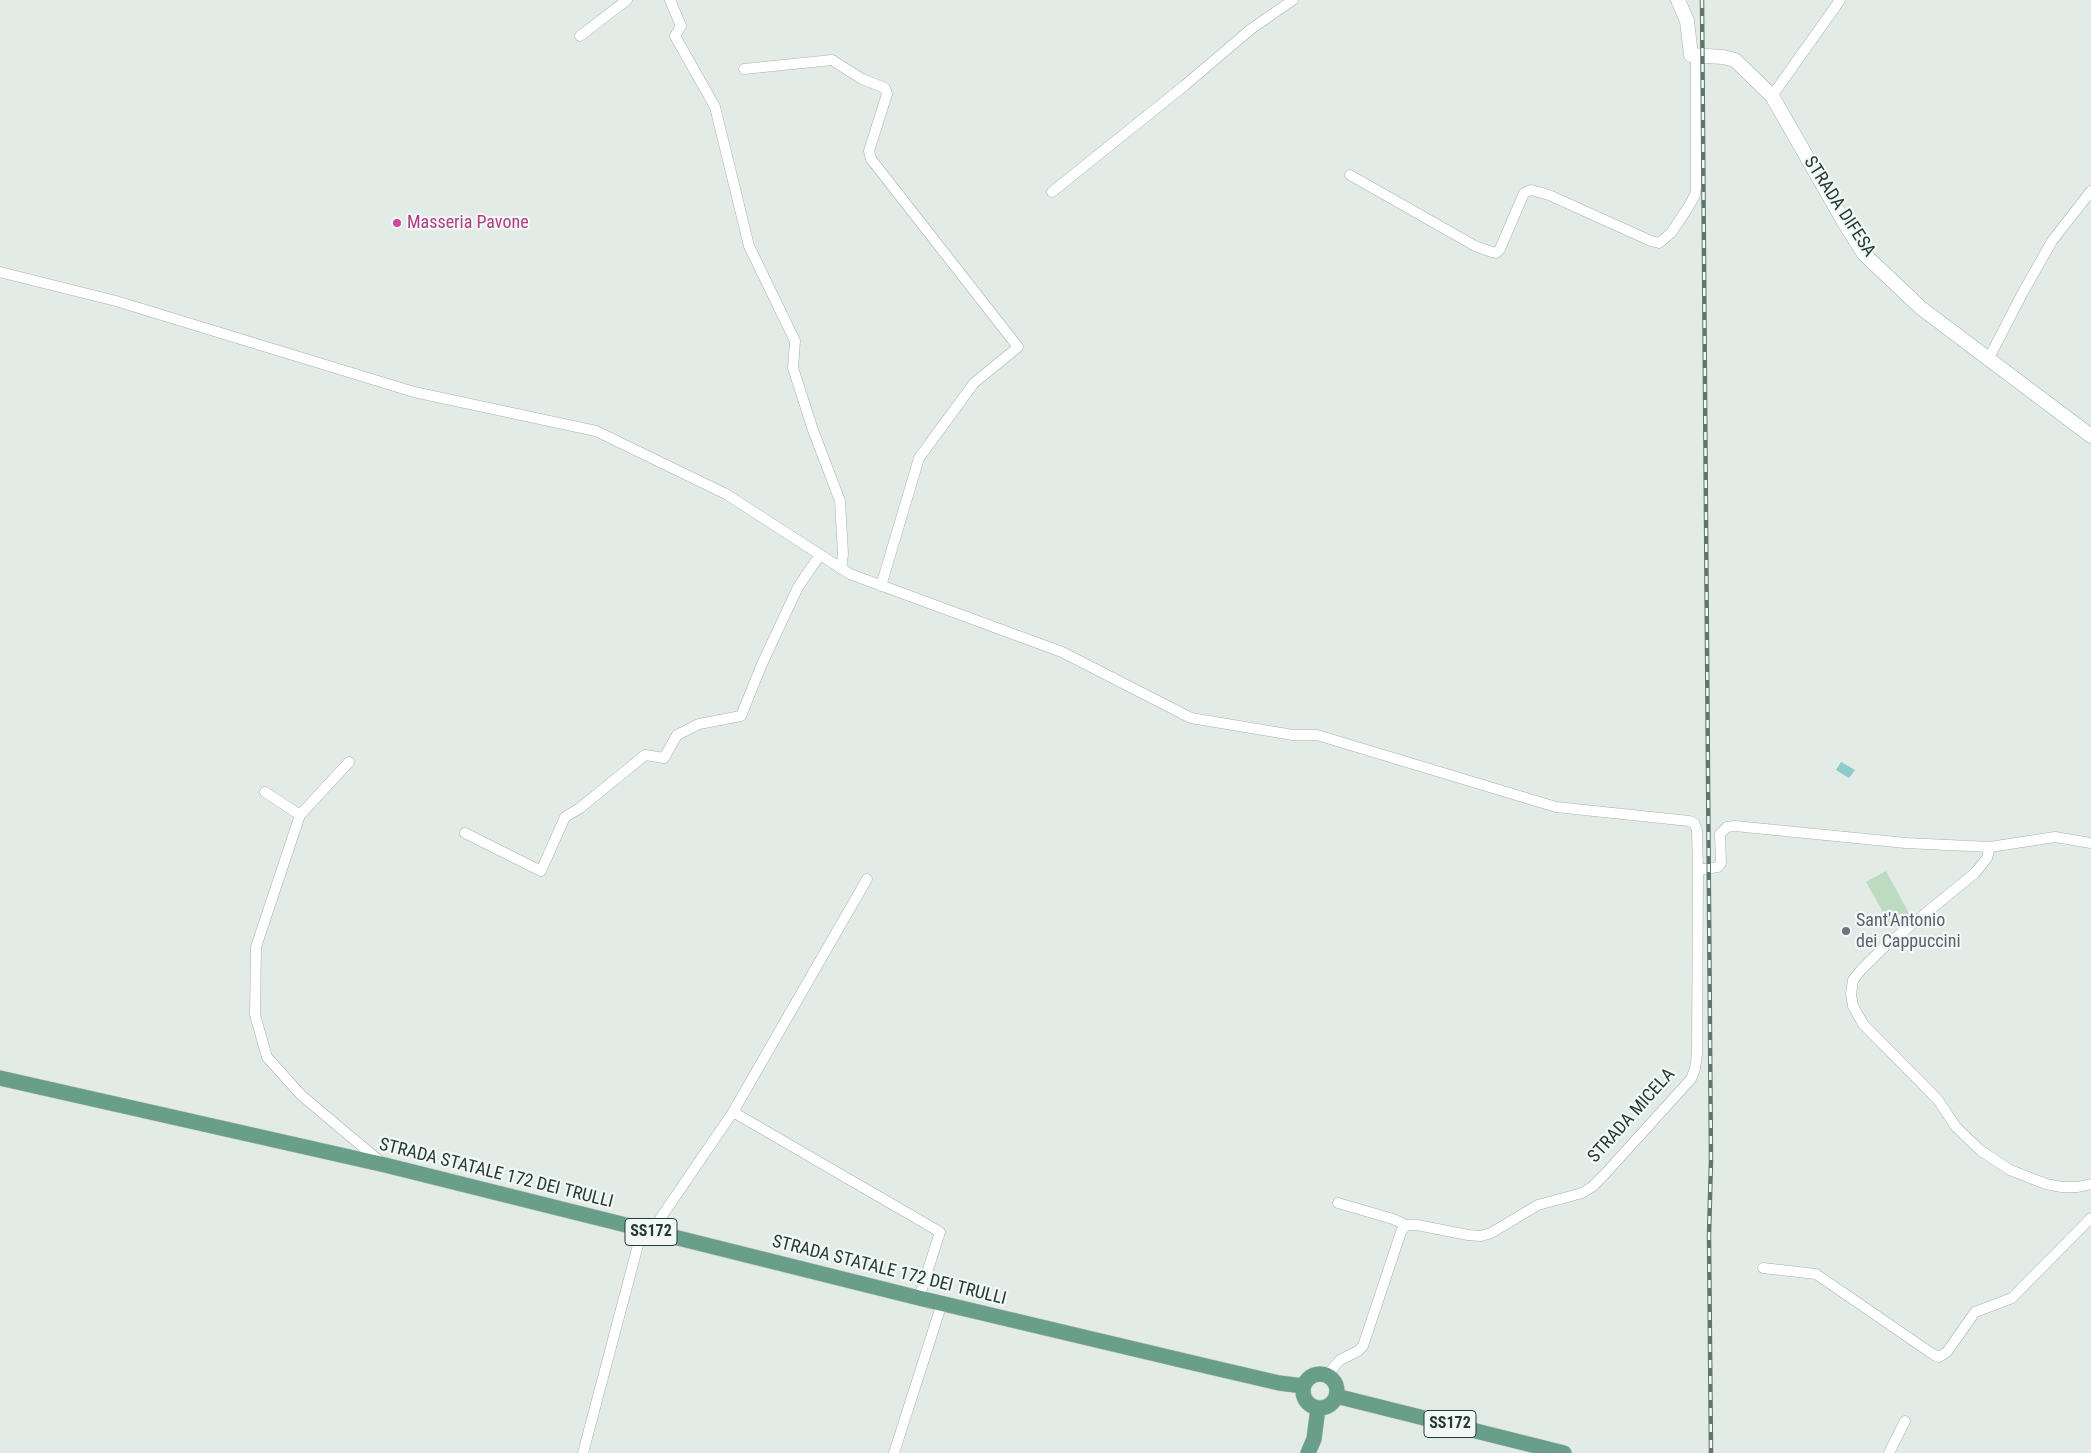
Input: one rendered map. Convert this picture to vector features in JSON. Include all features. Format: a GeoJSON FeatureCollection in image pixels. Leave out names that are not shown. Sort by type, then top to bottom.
{"type":"FeatureCollection","features":[{"type":"Feature","properties":{"kind":"main road","name":"STRADA STATALE 172 DEI TRULLI"},"geometry":{"type":"LineString","coordinates":[[0,1078],[385,1165],[919,1298],[1280,1383],[1303,1386]]}},
{"type":"Feature","properties":{"kind":"main road"},"geometry":{"type":"LineString","coordinates":[[1315,1374],[1327,1375],[1336,1386],[1336,1396],[1329,1405],[1318,1408],[1313,1407],[1305,1401],[1302,1391],[1303,1386],[1310,1376],[1315,1374]]}},
{"type":"Feature","properties":{"kind":"main road","name":"SS172"},"geometry":{"type":"LineString","coordinates":[[1336,1396],[1564,1453]]}},
{"type":"Feature","properties":{"kind":"main road"},"geometry":{"type":"LineString","coordinates":[[1308,1453],[1316,1433],[1318,1408]]}},
{"type":"Feature","properties":{"kind":"street"},"geometry":{"type":"LineString","coordinates":[[580,36],[627,0]]}},
{"type":"Feature","properties":{"kind":"street"},"geometry":{"type":"LineString","coordinates":[[670,0],[681,26],[674,36],[714,107],[748,246],[795,341],[793,368],[813,430],[840,501],[843,554],[841,569]]}},
{"type":"Feature","properties":{"kind":"street"},"geometry":{"type":"LineString","coordinates":[[1052,192],[1184,86],[1251,29],[1293,0]]}},
{"type":"Feature","properties":{"kind":"street"},"geometry":{"type":"LineString","coordinates":[[1350,175],[1476,246],[1496,253],[1500,249],[1524,193],[1531,190],[1549,195],[1659,243],[1671,233],[1690,206],[1695,195],[1696,57],[1690,53],[1688,27],[1678,0]]}},
{"type":"Feature","properties":{"kind":"street"},"geometry":{"type":"LineString","coordinates":[[1772,96],[1840,0]]}},
{"type":"Feature","properties":{"kind":"street","name":"STRADA DIFESA"},"geometry":{"type":"LineString","coordinates":[[1696,57],[1722,57],[1736,60],[1772,96],[1864,254],[1921,308],[2091,436]]}},
{"type":"Feature","properties":{"kind":"street"},"geometry":{"type":"LineString","coordinates":[[744,69],[832,60],[862,79],[885,88],[887,94],[869,151],[871,158],[1018,347],[974,383],[919,458],[881,586]]}},
{"type":"Feature","properties":{"kind":"street"},"geometry":{"type":"LineString","coordinates":[[1989,358],[2052,241],[2091,192]]}},
{"type":"Feature","properties":{"kind":"street","name":"STRADA MICELA"},"geometry":{"type":"LineString","coordinates":[[0,272],[116,300],[414,392],[596,431],[726,494],[850,574],[1062,652],[1191,718],[1293,735],[1317,734],[1556,808],[1689,821],[1694,824],[1697,830],[1698,870],[1697,1054],[1696,1070],[1682,1092],[1592,1187],[1582,1193],[1538,1205],[1491,1233],[1481,1236],[1468,1235],[1417,1226],[1406,1226],[1393,1219],[1338,1203]]}},
{"type":"Feature","properties":{"kind":"street"},"geometry":{"type":"LineString","coordinates":[[465,833],[541,871],[565,817],[580,808],[645,755],[664,758],[677,735],[699,724],[741,716],[762,664],[798,587],[820,555]]}},
{"type":"Feature","properties":{"kind":"street"},"geometry":{"type":"LineString","coordinates":[[349,762],[300,815],[256,948],[255,1015],[267,1056],[301,1095],[385,1165]]}},
{"type":"Feature","properties":{"kind":"street"},"geometry":{"type":"LineString","coordinates":[[265,792],[300,815]]}},
{"type":"Feature","properties":{"kind":"street"},"geometry":{"type":"LineString","coordinates":[[1698,870],[1718,867],[1721,863],[1720,834],[1727,827],[1906,844],[1990,847],[2054,837],[2091,843]]}},
{"type":"Feature","properties":{"kind":"street"},"geometry":{"type":"LineString","coordinates":[[1990,847],[1987,858],[1975,874],[1883,948],[1861,970],[1853,980],[1851,994],[1853,1006],[1863,1024],[1938,1100],[1956,1128],[1980,1150],[2010,1170],[2046,1184],[2062,1187],[2078,1187],[2091,1184]]}},
{"type":"Feature","properties":{"kind":"street"},"geometry":{"type":"LineString","coordinates":[[583,1453],[647,1231],[733,1112],[867,880]]}},
{"type":"Feature","properties":{"kind":"street"},"geometry":{"type":"LineString","coordinates":[[733,1112],[940,1232],[919,1298]]}},
{"type":"Feature","properties":{"kind":"street"},"geometry":{"type":"LineString","coordinates":[[1763,1268],[1816,1274],[1934,1356],[1939,1357],[1947,1352],[1975,1312],[2012,1298],[2091,1218]]}},
{"type":"Feature","properties":{"kind":"street"},"geometry":{"type":"LineString","coordinates":[[1327,1375],[1340,1360],[1358,1351],[1363,1346],[1401,1232],[1406,1226]]}},
{"type":"Feature","properties":{"kind":"street"},"geometry":{"type":"LineString","coordinates":[[894,1453],[942,1303]]}},
{"type":"Feature","properties":{"kind":"street"},"geometry":{"type":"LineString","coordinates":[[1888,1453],[1904,1421]]}},
{"type":"Feature","properties":{"kind":"green space"},"geometry":{"type":"Polygon","coordinates":[[[1886,871],[1911,917],[1892,928],[1866,882],[1886,871]]]}},
{"type":"Feature","properties":{"kind":"water"},"geometry":{"type":"Polygon","coordinates":[[[1841,762],[1855,770],[1849,778],[1836,770],[1841,762]]]}},
{"type":"Feature","properties":{"kind":"railway"},"geometry":{"type":"LineString","coordinates":[[1702,0],[1711,1160],[1709,1236],[1711,1453]]}},
{"type":"Feature","properties":{"kind":"place","name":"Masseria Pavone"},"geometry":{"type":"Point","coordinates":[397,223]}},
{"type":"Feature","properties":{"kind":"place","name":"Sant'Antonio dei Cappuccini"},"geometry":{"type":"Point","coordinates":[1846,931]}}]}
